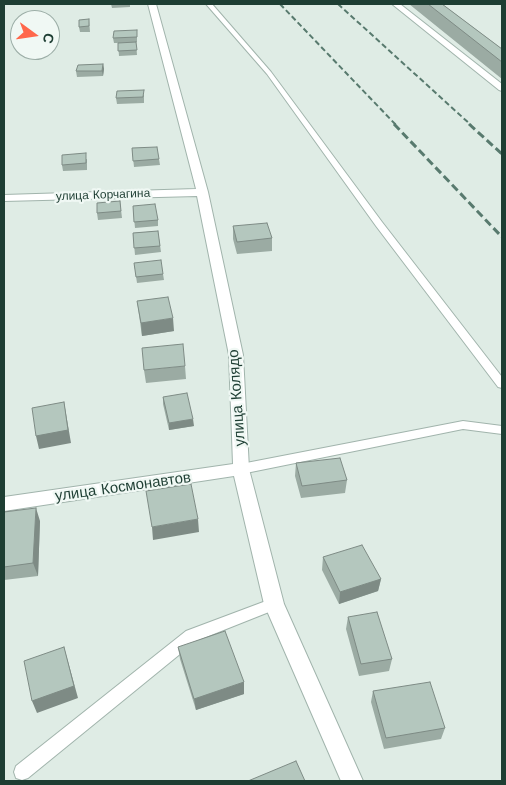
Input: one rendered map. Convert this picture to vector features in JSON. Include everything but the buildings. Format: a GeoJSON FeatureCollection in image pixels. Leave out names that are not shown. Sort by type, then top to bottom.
{"type":"FeatureCollection","features":[{"type":"Feature","properties":{"kind":"street","name":"улица Колядо"},"geometry":{"type":"LineString","coordinates":[[152,4],[202,192],[236,355],[241,469],[274,604],[352,781]]}},
{"type":"Feature","properties":{"kind":"street"},"geometry":{"type":"LineString","coordinates":[[396,4],[502,88]]}},
{"type":"Feature","properties":{"kind":"street","name":"улица Корчагина"},"geometry":{"type":"LineString","coordinates":[[4,198],[202,192]]}},
{"type":"Feature","properties":{"kind":"street","name":"улица Космонавтов"},"geometry":{"type":"LineString","coordinates":[[4,504],[241,469]]}},
{"type":"Feature","properties":{"kind":"lane"},"geometry":{"type":"LineString","coordinates":[[209,4],[269,73],[379,224],[502,384]]}},
{"type":"Feature","properties":{"kind":"lane"},"geometry":{"type":"LineString","coordinates":[[241,469],[463,426],[502,430]]}},
{"type":"Feature","properties":{"kind":"lane"},"geometry":{"type":"LineString","coordinates":[[22,772],[191,636],[274,604]]}},
{"type":"Feature","properties":{"kind":"railway"},"geometry":{"type":"LineString","coordinates":[[280,4],[396,125]]}},
{"type":"Feature","properties":{"kind":"railway"},"geometry":{"type":"LineString","coordinates":[[338,4],[471,125]]}},
{"type":"Feature","properties":{"kind":"railway"},"geometry":{"type":"LineString","coordinates":[[394,124],[502,237]]}},
{"type":"Feature","properties":{"kind":"railway"},"geometry":{"type":"LineString","coordinates":[[469,124],[502,154]]}}]}
